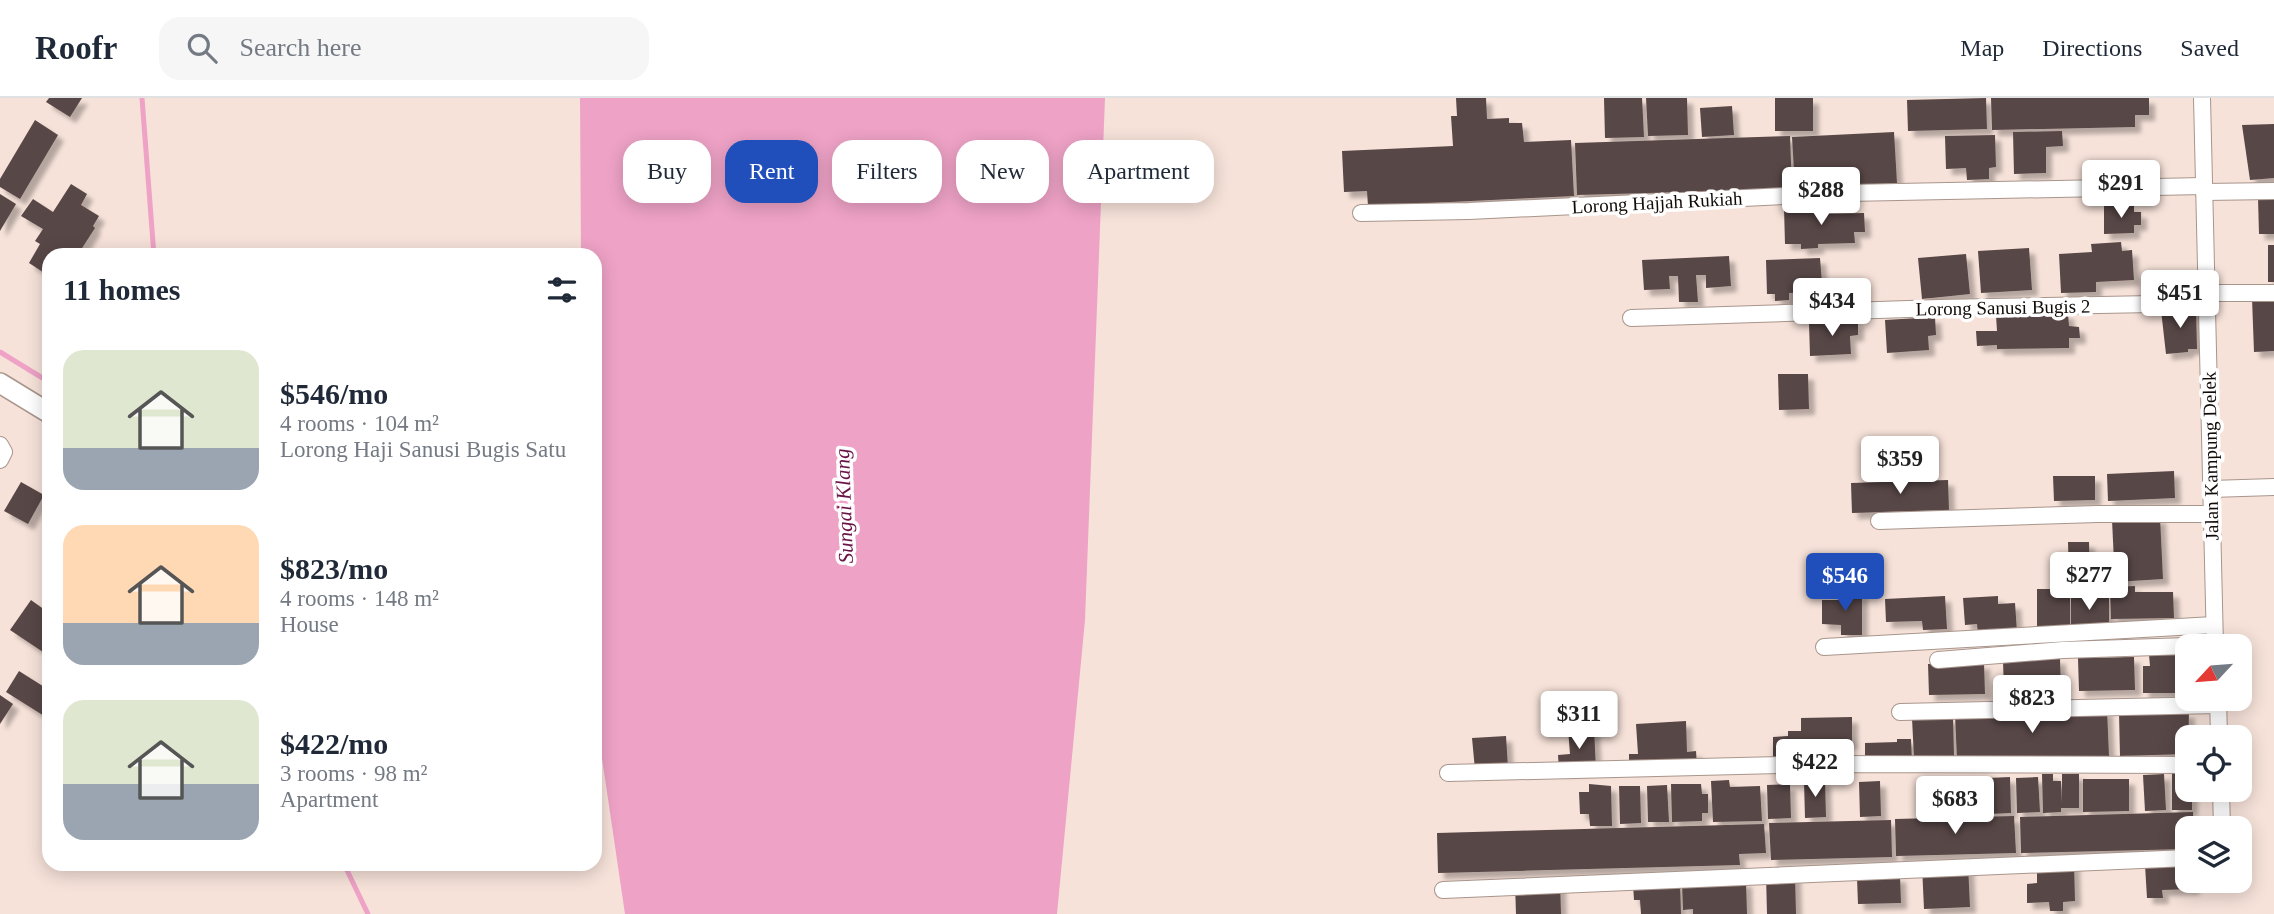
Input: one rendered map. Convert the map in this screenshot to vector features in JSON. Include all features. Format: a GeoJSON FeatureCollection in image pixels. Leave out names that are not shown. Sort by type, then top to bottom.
{"type":"FeatureCollection","features":[{"type":"Feature","properties":{"kind":"street","name":"Jalan Kampung Delek"},"geometry":{"type":"LineString","coordinates":[[2202,98],[2214,634]]}},
{"type":"Feature","properties":{"kind":"street","name":"Lorong Hajjah Rukiah"},"geometry":{"type":"LineString","coordinates":[[1361,213],[1848,193],[2204,189],[2274,191]]}},
{"type":"Feature","properties":{"kind":"street","name":"Lorong Sanusi Bugis 2"},"geometry":{"type":"LineString","coordinates":[[1631,318],[2206,298],[2274,293]]}},
{"type":"Feature","properties":{"kind":"street"},"geometry":{"type":"LineString","coordinates":[[0,383],[42,409]]}},
{"type":"Feature","properties":{"kind":"street"},"geometry":{"type":"LineString","coordinates":[[0,445],[4,452],[0,460]]}},
{"type":"Feature","properties":{"kind":"street"},"geometry":{"type":"LineString","coordinates":[[2211,489],[2274,488]]}},
{"type":"Feature","properties":{"kind":"street"},"geometry":{"type":"LineString","coordinates":[[1879,521],[2098,514],[2211,514]]}},
{"type":"Feature","properties":{"kind":"street"},"geometry":{"type":"LineString","coordinates":[[1824,647],[2214,625]]}},
{"type":"Feature","properties":{"kind":"street"},"geometry":{"type":"LineString","coordinates":[[1938,660],[2063,650],[2175,646]]}},
{"type":"Feature","properties":{"kind":"street"},"geometry":{"type":"LineString","coordinates":[[1900,712],[2175,703]]}},
{"type":"Feature","properties":{"kind":"street"},"geometry":{"type":"LineString","coordinates":[[1448,774],[1817,764],[2175,765]]}},
{"type":"Feature","properties":{"kind":"street"},"geometry":{"type":"LineString","coordinates":[[1443,890],[2175,860]]}},
{"type":"Feature","properties":{"kind":"water","name":"Sungai Klang"},"geometry":{"type":"Polygon","coordinates":[[[580,98],[1105,98],[1103,140],[1063,140],[1063,203],[1101,203],[1085,620],[1057,914],[625,914],[602,758],[602,248],[581,248],[580,98]]]}},
{"type":"Feature","properties":{"kind":"building"},"geometry":{"type":"Polygon","coordinates":[[[49,98],[82,98],[70,117],[46,102],[49,98]]]}},
{"type":"Feature","properties":{"kind":"building"},"geometry":{"type":"Polygon","coordinates":[[[1456,98],[1486,98],[1487,119],[1509,118],[1509,123],[1522,123],[1524,142],[1571,140],[1574,196],[1368,206],[1367,191],[1344,192],[1342,151],[1453,146],[1451,116],[1457,116],[1456,98]]]}},
{"type":"Feature","properties":{"kind":"building"},"geometry":{"type":"Polygon","coordinates":[[[1604,98],[1642,98],[1644,137],[1605,138],[1604,98]]]}},
{"type":"Feature","properties":{"kind":"building"},"geometry":{"type":"Polygon","coordinates":[[[1646,98],[1687,98],[1688,135],[1648,136],[1646,98]]]}},
{"type":"Feature","properties":{"kind":"building"},"geometry":{"type":"Polygon","coordinates":[[[1775,98],[1813,98],[1813,131],[1775,131],[1775,98]]]}},
{"type":"Feature","properties":{"kind":"building"},"geometry":{"type":"Polygon","coordinates":[[[1986,98],[1987,129],[1908,131],[1907,100],[1986,98]]]}},
{"type":"Feature","properties":{"kind":"building"},"geometry":{"type":"Polygon","coordinates":[[[1991,98],[2149,98],[2149,115],[2135,115],[2135,127],[1992,130],[1991,98]]]}},
{"type":"Feature","properties":{"kind":"building"},"geometry":{"type":"Polygon","coordinates":[[[1732,106],[1734,135],[1702,137],[1700,108],[1732,106]]]}},
{"type":"Feature","properties":{"kind":"building"},"geometry":{"type":"Polygon","coordinates":[[[35,120],[58,135],[20,199],[0,187],[0,179],[35,120]]]}},
{"type":"Feature","properties":{"kind":"building"},"geometry":{"type":"Polygon","coordinates":[[[2274,124],[2274,178],[2250,180],[2242,125],[2274,124]]]}},
{"type":"Feature","properties":{"kind":"building"},"geometry":{"type":"Polygon","coordinates":[[[2062,131],[2063,146],[2046,147],[2046,173],[2014,174],[2013,132],[2062,131]]]}},
{"type":"Feature","properties":{"kind":"building"},"geometry":{"type":"Polygon","coordinates":[[[1894,132],[1897,183],[1795,188],[1792,137],[1894,132]]]}},
{"type":"Feature","properties":{"kind":"building"},"geometry":{"type":"Polygon","coordinates":[[[1995,135],[1996,167],[1989,168],[1989,179],[1967,180],[1966,168],[1946,169],[1945,136],[1995,135]]]}},
{"type":"Feature","properties":{"kind":"building"},"geometry":{"type":"Polygon","coordinates":[[[1790,136],[1792,189],[1577,195],[1575,143],[1790,136]]]}},
{"type":"Feature","properties":{"kind":"building"},"geometry":{"type":"Polygon","coordinates":[[[71,184],[87,194],[81,205],[99,216],[82,248],[42,248],[42,271],[29,263],[40,244],[35,241],[43,229],[21,216],[33,199],[53,212],[71,184]]]}},
{"type":"Feature","properties":{"kind":"building"},"geometry":{"type":"Polygon","coordinates":[[[0,194],[16,204],[0,231],[0,194]]]}},
{"type":"Feature","properties":{"kind":"building"},"geometry":{"type":"Polygon","coordinates":[[[2258,198],[2274,198],[2274,234],[2259,234],[2258,198]]]}},
{"type":"Feature","properties":{"kind":"building"},"geometry":{"type":"Polygon","coordinates":[[[2104,206],[2134,206],[2134,212],[2141,212],[2141,225],[2134,225],[2134,233],[2104,234],[2104,206]]]}},
{"type":"Feature","properties":{"kind":"building"},"geometry":{"type":"Polygon","coordinates":[[[1817,207],[1817,214],[1864,213],[1865,232],[1854,232],[1855,243],[1818,244],[1818,248],[1801,249],[1801,244],[1785,244],[1784,208],[1817,207]]]}},
{"type":"Feature","properties":{"kind":"building"},"geometry":{"type":"Polygon","coordinates":[[[2121,242],[2122,251],[2132,250],[2134,280],[2096,282],[2096,292],[2061,293],[2059,254],[2092,252],[2091,244],[2121,242]]]}},
{"type":"Feature","properties":{"kind":"building"},"geometry":{"type":"Polygon","coordinates":[[[2268,245],[2274,245],[2274,282],[2268,282],[2268,245]]]}},
{"type":"Feature","properties":{"kind":"building"},"geometry":{"type":"Polygon","coordinates":[[[2029,248],[2032,290],[1981,293],[1978,251],[2029,248]]]}},
{"type":"Feature","properties":{"kind":"building"},"geometry":{"type":"Polygon","coordinates":[[[1966,254],[1970,294],[1922,299],[1918,258],[1966,254]]]}},
{"type":"Feature","properties":{"kind":"building"},"geometry":{"type":"Polygon","coordinates":[[[1729,256],[1731,286],[1706,288],[1706,275],[1696,275],[1698,302],[1679,302],[1678,276],[1669,276],[1670,289],[1644,290],[1642,260],[1729,256]]]}},
{"type":"Feature","properties":{"kind":"building"},"geometry":{"type":"Polygon","coordinates":[[[1820,258],[1822,283],[1813,283],[1814,292],[1789,293],[1789,300],[1775,301],[1775,294],[1767,294],[1766,260],[1820,258]]]}},
{"type":"Feature","properties":{"kind":"building"},"geometry":{"type":"Polygon","coordinates":[[[2274,297],[2274,351],[2254,352],[2252,298],[2274,297]]]}},
{"type":"Feature","properties":{"kind":"building"},"geometry":{"type":"Polygon","coordinates":[[[2196,309],[2197,349],[2166,354],[2161,310],[2196,309]]]}},
{"type":"Feature","properties":{"kind":"building"},"geometry":{"type":"Polygon","coordinates":[[[2068,313],[2069,326],[2079,327],[2080,338],[2069,338],[2069,348],[1997,349],[1997,345],[1977,346],[1976,331],[1997,331],[1996,315],[2068,313]]]}},
{"type":"Feature","properties":{"kind":"building"},"geometry":{"type":"Polygon","coordinates":[[[1935,317],[1936,335],[1928,336],[1929,350],[1887,353],[1885,320],[1935,317]]]}},
{"type":"Feature","properties":{"kind":"building"},"geometry":{"type":"Polygon","coordinates":[[[1858,321],[1858,335],[1850,336],[1851,354],[1810,356],[1809,323],[1858,321]]]}},
{"type":"Feature","properties":{"kind":"building"},"geometry":{"type":"Polygon","coordinates":[[[1778,374],[1808,374],[1809,409],[1779,410],[1778,374]]]}},
{"type":"Feature","properties":{"kind":"building"},"geometry":{"type":"Polygon","coordinates":[[[2174,471],[2175,498],[2108,501],[2107,474],[2174,471]]]}},
{"type":"Feature","properties":{"kind":"building"},"geometry":{"type":"Polygon","coordinates":[[[2053,476],[2095,476],[2095,500],[2054,501],[2053,476]]]}},
{"type":"Feature","properties":{"kind":"building"},"geometry":{"type":"Polygon","coordinates":[[[1948,480],[1949,510],[1852,513],[1851,483],[1948,480]]]}},
{"type":"Feature","properties":{"kind":"building"},"geometry":{"type":"Polygon","coordinates":[[[21,482],[42,494],[28,524],[4,511],[21,482]]]}},
{"type":"Feature","properties":{"kind":"building"},"geometry":{"type":"Polygon","coordinates":[[[2160,517],[2163,579],[2115,582],[2112,520],[2160,517]]]}},
{"type":"Feature","properties":{"kind":"building"},"geometry":{"type":"Polygon","coordinates":[[[2068,542],[2089,542],[2090,581],[2069,582],[2068,542]]]}},
{"type":"Feature","properties":{"kind":"building"},"geometry":{"type":"Polygon","coordinates":[[[2135,586],[2135,592],[2173,592],[2174,618],[2111,619],[2110,587],[2135,586]]]}},
{"type":"Feature","properties":{"kind":"building"},"geometry":{"type":"Polygon","coordinates":[[[2037,589],[2062,589],[2062,597],[2070,597],[2070,626],[2037,626],[2037,589]]]}},
{"type":"Feature","properties":{"kind":"building"},"geometry":{"type":"Polygon","coordinates":[[[1842,593],[1862,593],[1862,635],[1841,635],[1841,625],[1822,624],[1822,600],[1842,600],[1842,593]]]}},
{"type":"Feature","properties":{"kind":"building"},"geometry":{"type":"Polygon","coordinates":[[[1945,596],[1947,629],[1923,630],[1922,621],[1886,622],[1885,599],[1945,596]]]}},
{"type":"Feature","properties":{"kind":"building"},"geometry":{"type":"Polygon","coordinates":[[[1998,596],[1998,604],[2015,603],[2017,632],[1978,634],[1977,624],[1965,625],[1963,598],[1998,596]]]}},
{"type":"Feature","properties":{"kind":"building"},"geometry":{"type":"Polygon","coordinates":[[[2071,596],[2109,596],[2109,623],[2102,623],[2102,630],[2071,629],[2071,596]]]}},
{"type":"Feature","properties":{"kind":"building"},"geometry":{"type":"Polygon","coordinates":[[[31,600],[42,608],[42,651],[10,630],[31,600]]]}},
{"type":"Feature","properties":{"kind":"building"},"geometry":{"type":"Polygon","coordinates":[[[2175,654],[2175,693],[2143,693],[2143,666],[2150,666],[2149,655],[2175,654]]]}},
{"type":"Feature","properties":{"kind":"building"},"geometry":{"type":"Polygon","coordinates":[[[2134,657],[2135,690],[2079,691],[2078,658],[2134,657]]]}},
{"type":"Feature","properties":{"kind":"building"},"geometry":{"type":"Polygon","coordinates":[[[2060,658],[2061,692],[2004,693],[2003,660],[2060,658]]]}},
{"type":"Feature","properties":{"kind":"building"},"geometry":{"type":"Polygon","coordinates":[[[1984,663],[1985,694],[1929,695],[1928,664],[1984,663]]]}},
{"type":"Feature","properties":{"kind":"building"},"geometry":{"type":"Polygon","coordinates":[[[19,671],[42,686],[42,715],[6,692],[19,671]]]}},
{"type":"Feature","properties":{"kind":"building"},"geometry":{"type":"Polygon","coordinates":[[[0,695],[13,704],[0,724],[0,695]]]}},
{"type":"Feature","properties":{"kind":"building"},"geometry":{"type":"Polygon","coordinates":[[[2107,709],[2109,756],[1957,760],[1955,714],[2107,709]]]}},
{"type":"Feature","properties":{"kind":"building"},"geometry":{"type":"Polygon","coordinates":[[[2189,712],[2189,725],[2175,725],[2175,754],[2120,756],[2119,713],[2189,712]]]}},
{"type":"Feature","properties":{"kind":"building"},"geometry":{"type":"Polygon","coordinates":[[[1852,717],[1852,743],[1842,744],[1843,755],[1833,756],[1833,763],[1773,763],[1773,737],[1788,736],[1788,731],[1801,731],[1801,718],[1852,717]]]}},
{"type":"Feature","properties":{"kind":"building"},"geometry":{"type":"Polygon","coordinates":[[[1953,717],[1954,756],[1914,758],[1912,718],[1953,717]]]}},
{"type":"Feature","properties":{"kind":"building"},"geometry":{"type":"Polygon","coordinates":[[[1686,721],[1687,752],[1696,751],[1697,765],[1629,768],[1629,754],[1638,754],[1636,724],[1686,721]]]}},
{"type":"Feature","properties":{"kind":"building"},"geometry":{"type":"Polygon","coordinates":[[[1594,728],[1596,769],[1559,771],[1558,755],[1570,754],[1568,729],[1594,728]]]}},
{"type":"Feature","properties":{"kind":"building"},"geometry":{"type":"Polygon","coordinates":[[[1506,736],[1508,768],[1475,770],[1472,738],[1506,736]]]}},
{"type":"Feature","properties":{"kind":"building"},"geometry":{"type":"Polygon","coordinates":[[[1897,739],[1911,739],[1912,762],[1865,762],[1865,743],[1897,742],[1897,739]]]}},
{"type":"Feature","properties":{"kind":"building"},"geometry":{"type":"Polygon","coordinates":[[[2172,773],[2175,773],[2175,802],[2192,802],[2192,810],[2172,810],[2172,773]]]}},
{"type":"Feature","properties":{"kind":"building"},"geometry":{"type":"Polygon","coordinates":[[[2042,774],[2053,774],[2053,781],[2061,781],[2062,803],[2062,774],[2079,774],[2079,808],[2061,808],[2061,812],[2043,813],[2042,774]]]}},
{"type":"Feature","properties":{"kind":"building"},"geometry":{"type":"Polygon","coordinates":[[[2164,774],[2166,810],[2145,811],[2143,775],[2164,774]]]}},
{"type":"Feature","properties":{"kind":"building"},"geometry":{"type":"Polygon","coordinates":[[[1984,776],[1986,814],[1952,815],[1951,782],[1958,782],[1958,777],[1984,776]]]}},
{"type":"Feature","properties":{"kind":"building"},"geometry":{"type":"Polygon","coordinates":[[[2010,777],[2011,813],[1989,814],[1988,778],[2010,777]]]}},
{"type":"Feature","properties":{"kind":"building"},"geometry":{"type":"Polygon","coordinates":[[[2038,777],[2040,812],[2017,813],[2016,778],[2038,777]]]}},
{"type":"Feature","properties":{"kind":"building"},"geometry":{"type":"Polygon","coordinates":[[[1925,779],[1945,779],[1945,814],[1925,814],[1925,779]]]}},
{"type":"Feature","properties":{"kind":"building"},"geometry":{"type":"Polygon","coordinates":[[[2083,779],[2129,779],[2129,811],[2083,812],[2083,779]]]}},
{"type":"Feature","properties":{"kind":"building"},"geometry":{"type":"Polygon","coordinates":[[[1729,780],[1730,787],[1760,786],[1762,821],[1713,822],[1711,781],[1729,780]]]}},
{"type":"Feature","properties":{"kind":"building"},"geometry":{"type":"Polygon","coordinates":[[[1804,781],[1825,781],[1826,817],[1805,818],[1804,781]]]}},
{"type":"Feature","properties":{"kind":"building"},"geometry":{"type":"Polygon","coordinates":[[[1880,781],[1881,816],[1860,817],[1859,782],[1880,781]]]}},
{"type":"Feature","properties":{"kind":"building"},"geometry":{"type":"Polygon","coordinates":[[[1589,784],[1611,786],[1612,826],[1590,826],[1589,814],[1580,814],[1579,792],[1589,792],[1589,784]]]}},
{"type":"Feature","properties":{"kind":"building"},"geometry":{"type":"Polygon","coordinates":[[[1671,784],[1701,784],[1702,794],[1708,794],[1708,813],[1702,813],[1702,821],[1672,822],[1671,784]]]}},
{"type":"Feature","properties":{"kind":"building"},"geometry":{"type":"Polygon","coordinates":[[[1790,784],[1791,818],[1768,819],[1767,785],[1790,784]]]}},
{"type":"Feature","properties":{"kind":"building"},"geometry":{"type":"Polygon","coordinates":[[[1667,785],[1669,822],[1648,822],[1647,786],[1667,785]]]}},
{"type":"Feature","properties":{"kind":"building"},"geometry":{"type":"Polygon","coordinates":[[[1619,786],[1640,786],[1641,823],[1620,824],[1619,786]]]}},
{"type":"Feature","properties":{"kind":"building"},"geometry":{"type":"Polygon","coordinates":[[[2193,812],[2193,816],[2175,816],[2175,849],[2021,853],[2020,817],[2193,812]]]}},
{"type":"Feature","properties":{"kind":"building"},"geometry":{"type":"Polygon","coordinates":[[[2014,816],[2016,853],[1896,856],[1895,819],[2014,816]]]}},
{"type":"Feature","properties":{"kind":"building"},"geometry":{"type":"Polygon","coordinates":[[[1891,820],[1892,857],[1771,860],[1769,823],[1891,820]]]}},
{"type":"Feature","properties":{"kind":"building"},"geometry":{"type":"Polygon","coordinates":[[[1764,824],[1766,853],[1739,854],[1740,865],[1438,873],[1437,833],[1764,824]]]}},
{"type":"Feature","properties":{"kind":"building"},"geometry":{"type":"Polygon","coordinates":[[[2074,862],[2075,901],[2063,902],[2063,911],[2050,911],[2049,902],[2027,903],[2027,884],[2037,883],[2037,864],[2074,862]]]}},
{"type":"Feature","properties":{"kind":"building"},"geometry":{"type":"Polygon","coordinates":[[[2175,863],[2175,890],[2162,890],[2163,898],[2147,898],[2145,865],[2175,863]]]}},
{"type":"Feature","properties":{"kind":"building"},"geometry":{"type":"Polygon","coordinates":[[[1968,864],[1970,907],[1924,909],[1922,866],[1968,864]]]}},
{"type":"Feature","properties":{"kind":"building"},"geometry":{"type":"Polygon","coordinates":[[[1795,874],[1796,914],[1767,914],[1766,875],[1795,874]]]}},
{"type":"Feature","properties":{"kind":"building"},"geometry":{"type":"Polygon","coordinates":[[[1900,876],[1901,903],[1858,904],[1857,878],[1900,876]]]}},
{"type":"Feature","properties":{"kind":"building"},"geometry":{"type":"Polygon","coordinates":[[[1746,881],[1747,914],[1693,914],[1693,909],[1683,910],[1682,883],[1746,881]]]}},
{"type":"Feature","properties":{"kind":"building"},"geometry":{"type":"Polygon","coordinates":[[[1560,882],[1561,914],[1516,914],[1515,884],[1560,882]]]}},
{"type":"Feature","properties":{"kind":"building"},"geometry":{"type":"Polygon","coordinates":[[[1680,882],[1681,914],[1641,914],[1640,900],[1634,900],[1633,884],[1680,882]]]}},
{"type":"Feature","properties":{"kind":"waterway"},"geometry":{"type":"LineString","coordinates":[[142,98],[153,248]]}},
{"type":"Feature","properties":{"kind":"waterway"},"geometry":{"type":"LineString","coordinates":[[0,352],[42,378]]}},
{"type":"Feature","properties":{"kind":"waterway"},"geometry":{"type":"LineString","coordinates":[[347,871],[368,914]]}}]}
